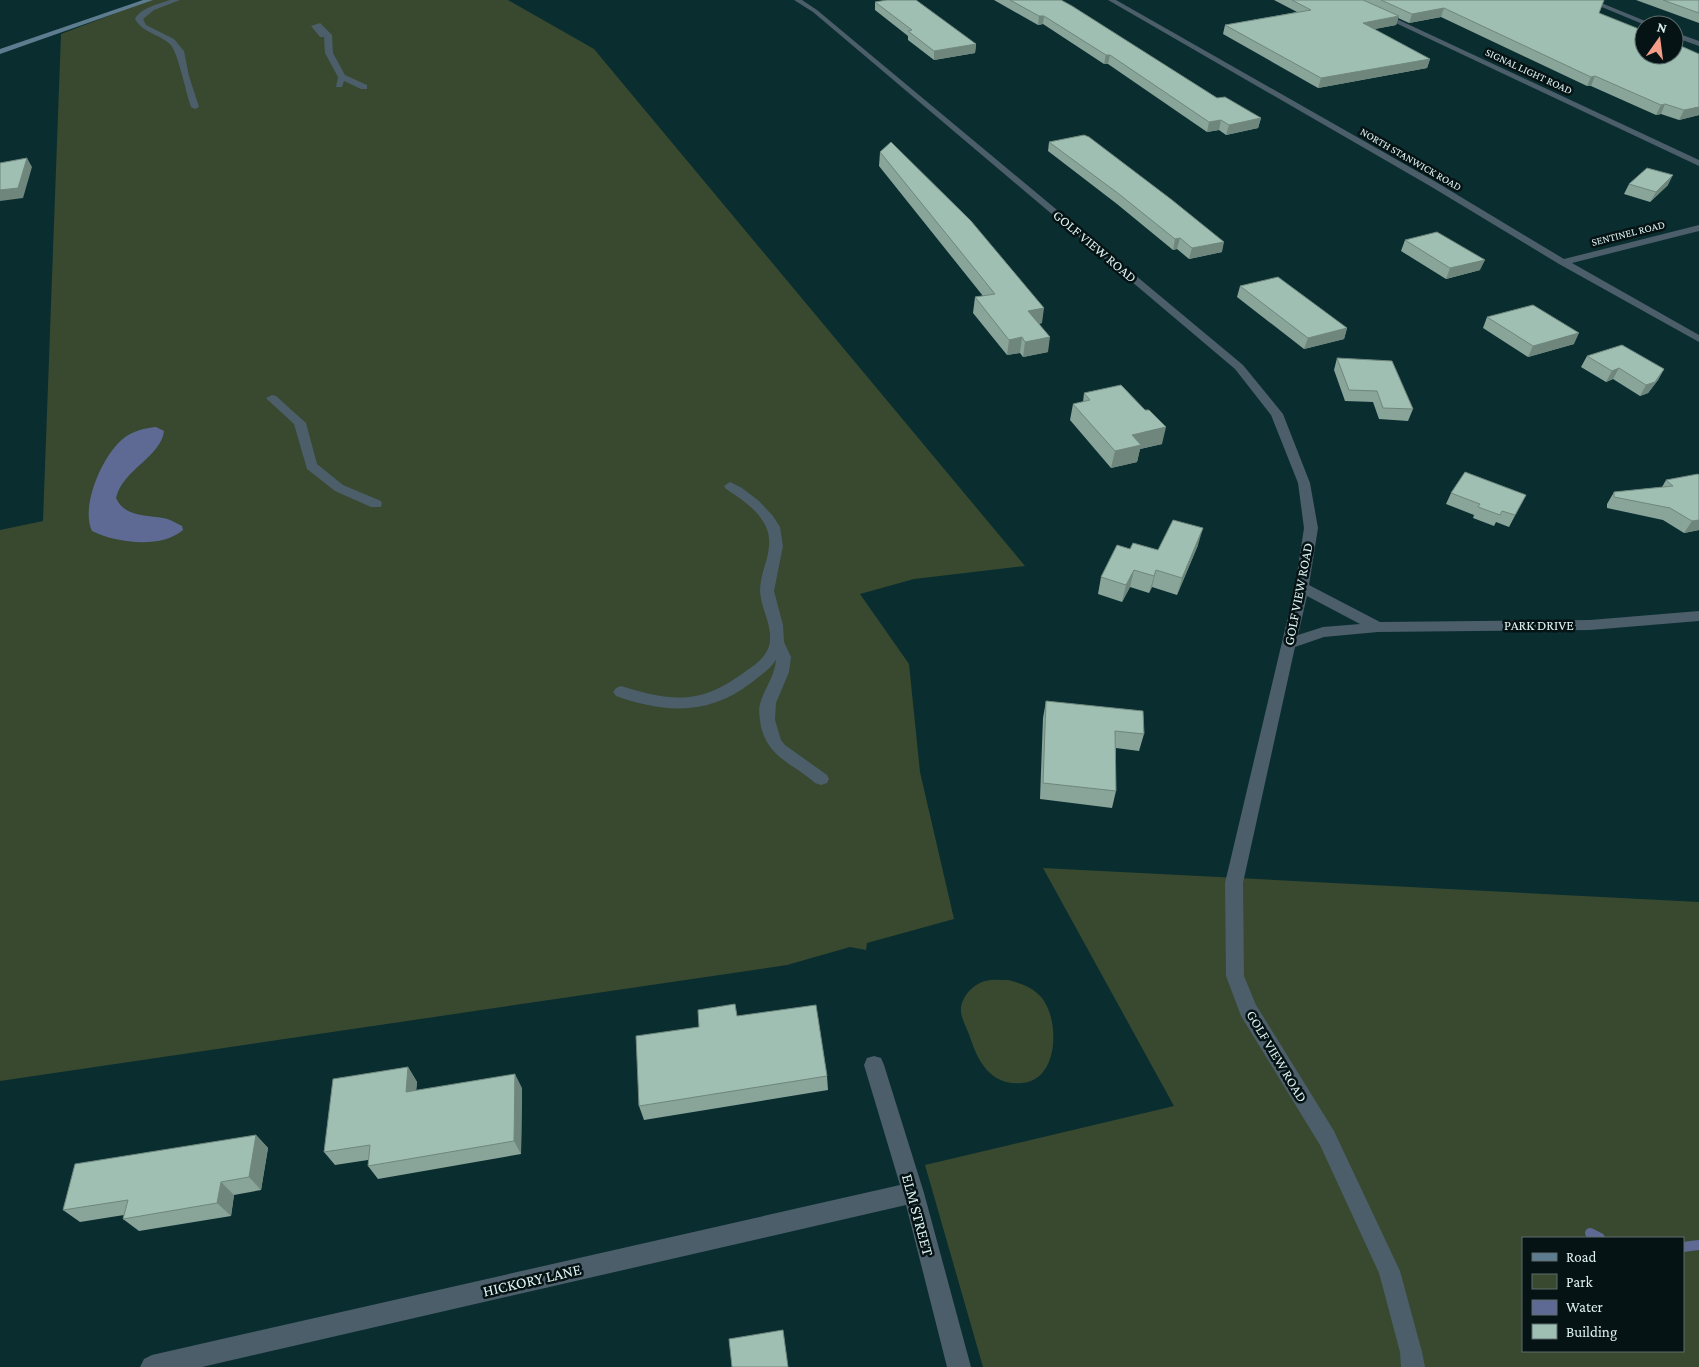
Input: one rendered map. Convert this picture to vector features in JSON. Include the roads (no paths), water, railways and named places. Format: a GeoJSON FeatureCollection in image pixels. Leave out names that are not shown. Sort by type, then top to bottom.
{"type":"FeatureCollection","features":[{"type":"Feature","properties":{"kind":"main road"},"geometry":{"type":"LineString","coordinates":[[0,52],[150,0]]}},
{"type":"Feature","properties":{"kind":"street"},"geometry":{"type":"LineString","coordinates":[[177,0],[152,9],[140,16],[139,19],[143,26],[171,41],[180,51],[185,76],[195,106]]}},
{"type":"Feature","properties":{"kind":"street","name":"GOLF VIEW ROAD"},"geometry":{"type":"LineString","coordinates":[[797,0],[815,11],[1239,367],[1277,414],[1304,482],[1311,528],[1302,587],[1234,883],[1235,976],[1248,1010],[1327,1138],[1389,1271],[1411,1352],[1413,1367]]}},
{"type":"Feature","properties":{"kind":"street","name":"NORTH STANWICK ROAD"},"geometry":{"type":"LineString","coordinates":[[1111,0],[1433,184],[1563,262],[1699,340]]}},
{"type":"Feature","properties":{"kind":"street","name":"SIGNAL LIGHT ROAD"},"geometry":{"type":"LineString","coordinates":[[1350,0],[1699,163]]}},
{"type":"Feature","properties":{"kind":"street"},"geometry":{"type":"LineString","coordinates":[[1588,0],[1634,18]]}},
{"type":"Feature","properties":{"kind":"street"},"geometry":{"type":"LineString","coordinates":[[323,35],[315,26],[320,25],[328,35],[329,53],[340,81],[364,87]]}},
{"type":"Feature","properties":{"kind":"street"},"geometry":{"type":"LineString","coordinates":[[1684,38],[1699,44]]}},
{"type":"Feature","properties":{"kind":"street","name":"SENTINEL ROAD"},"geometry":{"type":"LineString","coordinates":[[1563,262],[1699,228]]}},
{"type":"Feature","properties":{"kind":"street"},"geometry":{"type":"LineString","coordinates":[[272,398],[300,423],[311,466],[321,476],[339,488],[376,504]]}},
{"type":"Feature","properties":{"kind":"street"},"geometry":{"type":"LineString","coordinates":[[621,692],[657,704],[703,702],[740,684],[774,653],[777,644],[776,629],[767,590],[776,546],[775,529],[758,507],[730,486]]}},
{"type":"Feature","properties":{"kind":"street","name":"PARK DRIVE"},"geometry":{"type":"LineString","coordinates":[[1302,587],[1378,626]]}},
{"type":"Feature","properties":{"kind":"street","name":"PARK DRIVE"},"geometry":{"type":"LineString","coordinates":[[1289,644],[1323,632],[1378,626],[1590,625],[1699,616]]}},
{"type":"Feature","properties":{"kind":"street"},"geometry":{"type":"LineString","coordinates":[[777,644],[783,650],[785,660],[768,703],[766,715],[770,730],[776,744],[812,770],[821,779]]}},
{"type":"Feature","properties":{"kind":"street","name":"ELM STREET"},"geometry":{"type":"LineString","coordinates":[[874,1065],[913,1193],[958,1367]]}},
{"type":"Feature","properties":{"kind":"street","name":"HICKORY LANE"},"geometry":{"type":"LineString","coordinates":[[152,1367],[913,1193]]}},
{"type":"Feature","properties":{"kind":"water"},"geometry":{"type":"Polygon","coordinates":[[[156,427],[164,431],[161,440],[149,456],[126,479],[116,498],[124,509],[130,512],[168,519],[182,526],[183,530],[174,536],[151,542],[113,539],[92,531],[89,520],[91,495],[101,468],[108,456],[124,438],[139,430],[156,427]]]}},
{"type":"Feature","properties":{"kind":"waterway"},"geometry":{"type":"LineString","coordinates":[[1590,1233],[1598,1237]]}},
{"type":"Feature","properties":{"kind":"waterway"},"geometry":{"type":"LineString","coordinates":[[1684,1247],[1699,1245]]}}]}
